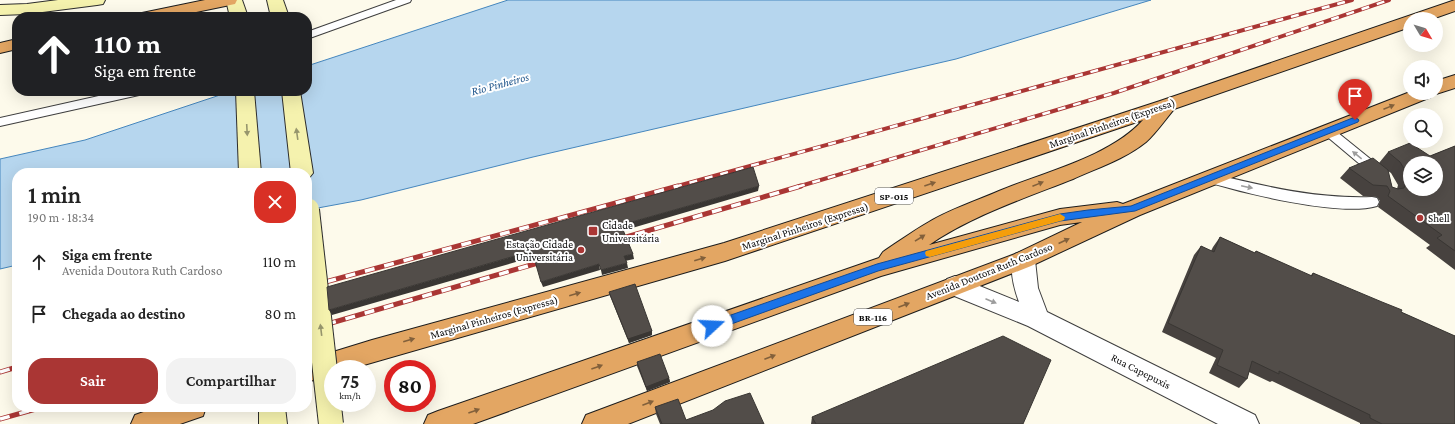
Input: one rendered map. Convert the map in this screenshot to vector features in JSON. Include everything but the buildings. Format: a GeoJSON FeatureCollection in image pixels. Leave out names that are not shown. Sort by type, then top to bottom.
{"type":"FeatureCollection","features":[{"type":"Feature","properties":{"kind":"highway"},"geometry":{"type":"LineString","coordinates":[[172,12],[228,0]]}},
{"type":"Feature","properties":{"kind":"highway"},"geometry":{"type":"LineString","coordinates":[[1437,12],[1455,6]]}},
{"type":"Feature","properties":{"kind":"highway","name":"Marginal Pinheiros (Expressa)"},"geometry":{"type":"LineString","coordinates":[[312,369],[725,252],[1167,105],[1403,23]]}},
{"type":"Feature","properties":{"kind":"highway"},"geometry":{"type":"LineString","coordinates":[[0,48],[12,45]]}},
{"type":"Feature","properties":{"kind":"highway"},"geometry":{"type":"LineString","coordinates":[[1443,85],[1455,80]]}},
{"type":"Feature","properties":{"kind":"highway","name":"Avenida Doutora Ruth Cardoso"},"geometry":{"type":"LineString","coordinates":[[596,424],[1023,260],[1132,209],[1406,100]]}},
{"type":"Feature","properties":{"kind":"highway"},"geometry":{"type":"LineString","coordinates":[[877,268],[938,227],[1008,196],[1101,159],[1128,144],[1140,136],[1167,105]]}},
{"type":"Feature","properties":{"kind":"highway"},"geometry":{"type":"LineString","coordinates":[[438,424],[877,268],[1060,217],[1132,209]]}},
{"type":"Feature","properties":{"kind":"highway"},"geometry":{"type":"LineString","coordinates":[[145,424],[179,412]]}},
{"type":"Feature","properties":{"kind":"main road"},"geometry":{"type":"LineString","coordinates":[[0,10],[27,9],[98,0]]}},
{"type":"Feature","properties":{"kind":"main road"},"geometry":{"type":"LineString","coordinates":[[48,12],[103,0]]}},
{"type":"Feature","properties":{"kind":"main road"},"geometry":{"type":"LineString","coordinates":[[234,0],[238,12]]}},
{"type":"Feature","properties":{"kind":"main road"},"geometry":{"type":"LineString","coordinates":[[274,0],[278,12]]}},
{"type":"Feature","properties":{"kind":"main road"},"geometry":{"type":"LineString","coordinates":[[0,22],[12,20]]}},
{"type":"Feature","properties":{"kind":"main road"},"geometry":{"type":"LineString","coordinates":[[245,96],[250,168]]}},
{"type":"Feature","properties":{"kind":"main road"},"geometry":{"type":"LineString","coordinates":[[292,96],[301,168]]}},
{"type":"Feature","properties":{"kind":"main road"},"geometry":{"type":"LineString","coordinates":[[312,253],[332,424]]}},
{"type":"Feature","properties":{"kind":"main road"},"geometry":{"type":"LineString","coordinates":[[273,412],[274,424]]}},
{"type":"Feature","properties":{"kind":"street"},"geometry":{"type":"LineString","coordinates":[[1023,260],[1026,288],[1037,319]]}},
{"type":"Feature","properties":{"kind":"street","name":"Rua Capepuxis"},"geometry":{"type":"LineString","coordinates":[[955,286],[1037,319],[1245,424]]}},
{"type":"Feature","properties":{"kind":"lane"},"geometry":{"type":"LineString","coordinates":[[312,34],[406,0]]}},
{"type":"Feature","properties":{"kind":"lane"},"geometry":{"type":"LineString","coordinates":[[0,122],[117,96]]}},
{"type":"Feature","properties":{"kind":"lane"},"geometry":{"type":"LineString","coordinates":[[1328,131],[1384,177],[1388,182]]}},
{"type":"Feature","properties":{"kind":"lane"},"geometry":{"type":"LineString","coordinates":[[1209,178],[1309,200],[1355,204],[1372,202]]}},
{"type":"Feature","properties":{"kind":"water","name":"Rio Pinheiros"},"geometry":{"type":"Polygon","coordinates":[[[508,0],[1151,0],[956,59],[533,157],[361,200],[312,209],[312,168],[12,168],[12,266],[0,269],[0,159],[85,140],[217,96],[312,96],[312,64],[508,0]]]}},
{"type":"Feature","properties":{"kind":"railway"},"geometry":{"type":"LineString","coordinates":[[674,187],[1352,0]]}},
{"type":"Feature","properties":{"kind":"railway"},"geometry":{"type":"LineString","coordinates":[[797,187],[1114,93],[1389,0]]}},
{"type":"Feature","properties":{"kind":"railway"},"geometry":{"type":"LineString","coordinates":[[312,286],[678,186]]}},
{"type":"Feature","properties":{"kind":"railway"},"geometry":{"type":"LineString","coordinates":[[616,240],[801,186]]}},
{"type":"Feature","properties":{"kind":"railway"},"geometry":{"type":"LineString","coordinates":[[312,329],[545,261]]}},
{"type":"Feature","properties":{"kind":"railway"},"geometry":{"type":"LineString","coordinates":[[0,372],[12,368]]}},
{"type":"Feature","properties":{"kind":"railway"},"geometry":{"type":"LineString","coordinates":[[0,419],[25,412]]}},
{"type":"Feature","properties":{"kind":"slow traffic"},"geometry":{"type":"LineString","coordinates":[[930,253],[1060,217]]}},
{"type":"Feature","properties":{"kind":"place","name":"Shell"},"geometry":{"type":"Point","coordinates":[1420,218]}},
{"type":"Feature","properties":{"kind":"place","name":"Cidade Universitária"},"geometry":{"type":"Point","coordinates":[593,231]}},
{"type":"Feature","properties":{"kind":"place","name":"Estação Cidade Universitária"},"geometry":{"type":"Point","coordinates":[581,250]}},
{"type":"Feature","properties":{"kind":"route"},"geometry":{"type":"LineString","coordinates":[[712,326],[877,268],[1060,217],[1132,209],[1355,120]]}}]}
